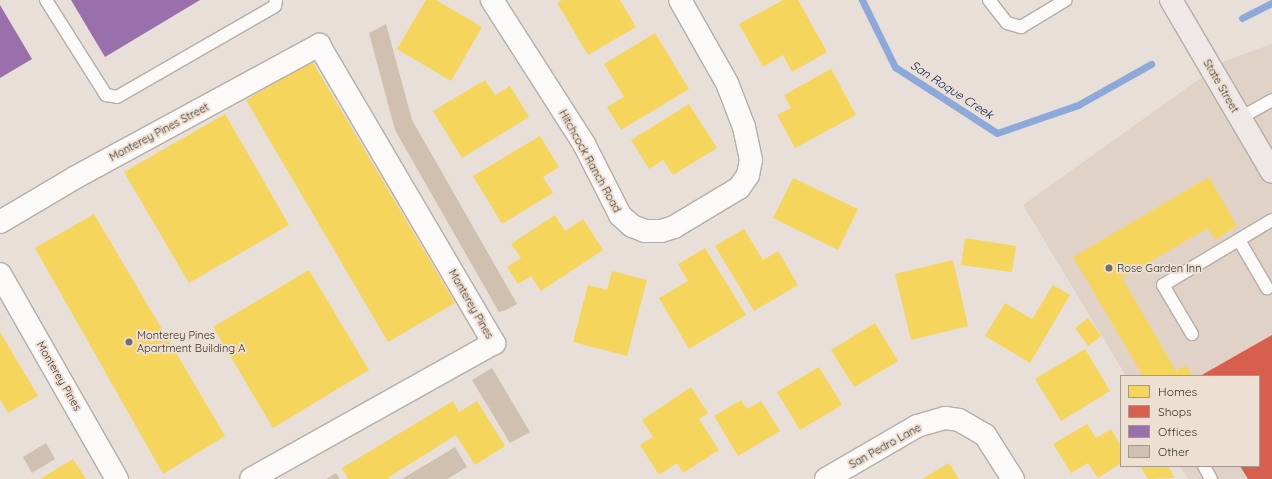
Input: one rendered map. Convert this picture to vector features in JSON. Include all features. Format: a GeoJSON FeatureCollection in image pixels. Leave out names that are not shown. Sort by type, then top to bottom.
{"type":"FeatureCollection","features":[{"type":"Feature","properties":{"kind":"main road","name":"State Street"},"geometry":{"type":"LineString","coordinates":[[1171,0],[1272,172]]}},
{"type":"Feature","properties":{"kind":"street","name":"Hitchcock Ranch Road"},"geometry":{"type":"LineString","coordinates":[[492,0],[584,144],[620,215],[632,226],[645,231],[661,231],[674,227],[739,188],[748,175],[751,160],[744,127],[727,83],[680,0]]}},
{"type":"Feature","properties":{"kind":"street","name":"Monterey Pines Street"},"geometry":{"type":"LineString","coordinates":[[0,222],[76,177],[319,46]]}},
{"type":"Feature","properties":{"kind":"street","name":"Monterey Pines"},"geometry":{"type":"LineString","coordinates":[[251,479],[494,343],[319,46]]}},
{"type":"Feature","properties":{"kind":"street","name":"Monterey Pines"},"geometry":{"type":"LineString","coordinates":[[0,274],[118,479]]}},
{"type":"Feature","properties":{"kind":"street","name":"San Pedro Lane"},"geometry":{"type":"LineString","coordinates":[[826,479],[917,426],[945,418],[959,420],[985,435],[1013,479]]}},
{"type":"Feature","properties":{"kind":"lane"},"geometry":{"type":"LineString","coordinates":[[46,0],[106,95],[117,97],[275,6],[276,0]]}},
{"type":"Feature","properties":{"kind":"lane"},"geometry":{"type":"LineString","coordinates":[[989,0],[1007,23],[1021,27],[1066,0]]}},
{"type":"Feature","properties":{"kind":"lane"},"geometry":{"type":"LineString","coordinates":[[1240,118],[1272,100]]}},
{"type":"Feature","properties":{"kind":"lane"},"geometry":{"type":"LineString","coordinates":[[1192,334],[1163,285],[1272,220]]}},
{"type":"Feature","properties":{"kind":"lane"},"geometry":{"type":"LineString","coordinates":[[1239,240],[1268,288]]}},
{"type":"Feature","properties":{"kind":"lane"},"geometry":{"type":"LineString","coordinates":[[1205,467],[1211,479]]}},
{"type":"Feature","properties":{"kind":"shaded area"},"geometry":{"type":"Polygon","coordinates":[[[1272,44],[1272,479],[1188,479],[1181,467],[1260,467],[1260,375],[1125,375],[1023,205],[1223,62],[1272,44]]]}},
{"type":"Feature","properties":{"kind":"building: Homes"},"geometry":{"type":"Polygon","coordinates":[[[426,0],[436,0],[482,27],[451,81],[397,49],[426,0]]]}},
{"type":"Feature","properties":{"kind":"building: Homes"},"geometry":{"type":"Polygon","coordinates":[[[562,0],[620,0],[636,27],[588,55],[557,3],[562,0]]]}},
{"type":"Feature","properties":{"kind":"building: Homes"},"geometry":{"type":"Polygon","coordinates":[[[783,0],[798,0],[827,52],[792,72],[783,55],[763,67],[739,24],[783,0]]]}},
{"type":"Feature","properties":{"kind":"building: Homes"},"geometry":{"type":"Polygon","coordinates":[[[655,33],[689,89],[621,130],[607,107],[624,97],[604,64],[655,33]]]}},
{"type":"Feature","properties":{"kind":"building: Homes"},"geometry":{"type":"Polygon","coordinates":[[[312,61],[455,303],[388,342],[246,100],[312,61]]]}},
{"type":"Feature","properties":{"kind":"building: Homes"},"geometry":{"type":"Polygon","coordinates":[[[831,69],[856,115],[795,148],[777,115],[791,108],[784,95],[831,69]]]}},
{"type":"Feature","properties":{"kind":"building: Homes"},"geometry":{"type":"Polygon","coordinates":[[[485,80],[495,95],[510,86],[529,117],[462,158],[433,111],[485,80]]]}},
{"type":"Feature","properties":{"kind":"building: Homes"},"geometry":{"type":"Polygon","coordinates":[[[689,104],[717,148],[673,175],[663,160],[649,169],[631,140],[689,104]]]}},
{"type":"Feature","properties":{"kind":"building: Homes"},"geometry":{"type":"Polygon","coordinates":[[[225,114],[289,225],[189,283],[124,172],[225,114]]]}},
{"type":"Feature","properties":{"kind":"building: Homes"},"geometry":{"type":"Polygon","coordinates":[[[540,136],[559,167],[543,177],[553,193],[502,224],[473,176],[540,136]]]}},
{"type":"Feature","properties":{"kind":"building: Homes","name":"Rose Garden Inn"},"geometry":{"type":"Polygon","coordinates":[[[1209,177],[1237,226],[1215,240],[1208,228],[1122,278],[1176,371],[1186,365],[1192,375],[1142,375],[1073,257],[1209,177]]]}},
{"type":"Feature","properties":{"kind":"building: Homes"},"geometry":{"type":"Polygon","coordinates":[[[793,178],[858,209],[838,250],[773,218],[793,178]]]}},
{"type":"Feature","properties":{"kind":"building: Homes","name":"Monterey Pines Apartment Building A"},"geometry":{"type":"Polygon","coordinates":[[[94,214],[225,436],[163,474],[35,248],[94,214]]]}},
{"type":"Feature","properties":{"kind":"building: Homes"},"geometry":{"type":"Polygon","coordinates":[[[555,215],[565,231],[583,219],[603,250],[541,291],[531,276],[518,284],[507,267],[521,258],[511,244],[555,215]]]}},
{"type":"Feature","properties":{"kind":"building: Homes"},"geometry":{"type":"Polygon","coordinates":[[[744,229],[763,260],[778,251],[798,285],[754,311],[715,246],[744,229]]]}},
{"type":"Feature","properties":{"kind":"building: Homes"},"geometry":{"type":"Polygon","coordinates":[[[965,238],[1016,246],[1012,272],[961,265],[965,238]]]}},
{"type":"Feature","properties":{"kind":"building: Homes"},"geometry":{"type":"Polygon","coordinates":[[[705,248],[746,315],[689,349],[659,298],[688,281],[678,264],[705,248]]]}},
{"type":"Feature","properties":{"kind":"building: Homes"},"geometry":{"type":"Polygon","coordinates":[[[953,260],[968,326],[911,340],[895,274],[953,260]]]}},
{"type":"Feature","properties":{"kind":"building: Homes"},"geometry":{"type":"Polygon","coordinates":[[[309,270],[369,370],[273,428],[213,327],[309,270]]]}},
{"type":"Feature","properties":{"kind":"building: Homes"},"geometry":{"type":"Polygon","coordinates":[[[612,271],[647,280],[627,356],[573,342],[588,285],[607,290],[612,271]]]}},
{"type":"Feature","properties":{"kind":"building: Homes"},"geometry":{"type":"Polygon","coordinates":[[[1053,285],[1070,295],[1030,363],[985,336],[1005,303],[1032,319],[1053,285]]]}},
{"type":"Feature","properties":{"kind":"building: Homes"},"geometry":{"type":"Polygon","coordinates":[[[1088,318],[1101,336],[1088,346],[1075,328],[1088,318]]]}},
{"type":"Feature","properties":{"kind":"building: Homes"},"geometry":{"type":"Polygon","coordinates":[[[875,323],[898,361],[854,387],[831,350],[875,323]]]}},
{"type":"Feature","properties":{"kind":"building: Homes"},"geometry":{"type":"Polygon","coordinates":[[[0,332],[38,396],[8,413],[0,399],[0,332]]]}},
{"type":"Feature","properties":{"kind":"building: Homes"},"geometry":{"type":"Polygon","coordinates":[[[1085,349],[1110,391],[1061,421],[1035,379],[1085,349]]]}},
{"type":"Feature","properties":{"kind":"building: Homes"},"geometry":{"type":"Polygon","coordinates":[[[819,367],[842,405],[800,430],[777,392],[819,367]]]}},
{"type":"Feature","properties":{"kind":"building: Homes"},"geometry":{"type":"Polygon","coordinates":[[[691,387],[708,413],[699,419],[719,450],[683,473],[677,463],[659,475],[640,445],[653,437],[642,420],[691,387]]]}},
{"type":"Feature","properties":{"kind":"building: Homes"},"geometry":{"type":"Polygon","coordinates":[[[741,400],[747,409],[761,401],[780,431],[738,456],[714,416],[741,400]]]}},
{"type":"Feature","properties":{"kind":"building: Homes"},"geometry":{"type":"Polygon","coordinates":[[[453,401],[459,412],[477,401],[505,446],[475,465],[456,435],[389,477],[390,479],[348,479],[342,468],[453,401]]]}},
{"type":"Feature","properties":{"kind":"building: Homes"},"geometry":{"type":"Polygon","coordinates":[[[1087,424],[1096,438],[1111,429],[1120,444],[1120,464],[1098,478],[1088,463],[1071,473],[1053,444],[1087,424]]]}},
{"type":"Feature","properties":{"kind":"building: Homes"},"geometry":{"type":"Polygon","coordinates":[[[73,459],[86,479],[40,479],[73,459]]]}},
{"type":"Feature","properties":{"kind":"building: Homes"},"geometry":{"type":"Polygon","coordinates":[[[949,463],[959,479],[922,479],[949,463]]]}},
{"type":"Feature","properties":{"kind":"building: Homes"},"geometry":{"type":"Polygon","coordinates":[[[1141,467],[1169,467],[1175,478],[1148,479],[1141,467]]]}},
{"type":"Feature","properties":{"kind":"building: Shops"},"geometry":{"type":"Polygon","coordinates":[[[1272,335],[1272,479],[1248,479],[1241,467],[1260,467],[1260,375],[1202,375],[1272,335]]]}},
{"type":"Feature","properties":{"kind":"building: Offices"},"geometry":{"type":"Polygon","coordinates":[[[71,0],[200,0],[105,57],[71,0]]]}},
{"type":"Feature","properties":{"kind":"building: Offices"},"geometry":{"type":"Polygon","coordinates":[[[0,5],[32,59],[0,78],[0,5]]]}},
{"type":"Feature","properties":{"kind":"building: Other"},"geometry":{"type":"Polygon","coordinates":[[[386,24],[412,120],[517,304],[506,310],[499,312],[395,130],[369,33],[386,24]]]}},
{"type":"Feature","properties":{"kind":"building: Other"},"geometry":{"type":"Polygon","coordinates":[[[492,368],[530,432],[510,443],[472,380],[492,368]]]}},
{"type":"Feature","properties":{"kind":"building: Other"},"geometry":{"type":"Polygon","coordinates":[[[46,443],[55,459],[32,473],[23,457],[46,443]]]}},
{"type":"Feature","properties":{"kind":"building: Other"},"geometry":{"type":"Polygon","coordinates":[[[455,447],[467,467],[447,479],[402,479],[455,447]]]}},
{"type":"Feature","properties":{"kind":"building: Other"},"geometry":{"type":"Polygon","coordinates":[[[336,473],[340,479],[326,479],[336,473]]]}},
{"type":"Feature","properties":{"kind":"waterway","name":"San Roque Creek"},"geometry":{"type":"LineString","coordinates":[[862,0],[895,67],[997,133],[1078,105],[1151,64]]}},
{"type":"Feature","properties":{"kind":"waterway","name":"San Roque Creek"},"geometry":{"type":"LineString","coordinates":[[1242,18],[1272,3]]}},
{"type":"Feature","properties":{"kind":"place","name":"Rose Garden Inn"},"geometry":{"type":"Point","coordinates":[1109,268]}},
{"type":"Feature","properties":{"kind":"place","name":"Monterey Pines Apartment Building A"},"geometry":{"type":"Point","coordinates":[129,342]}}]}
